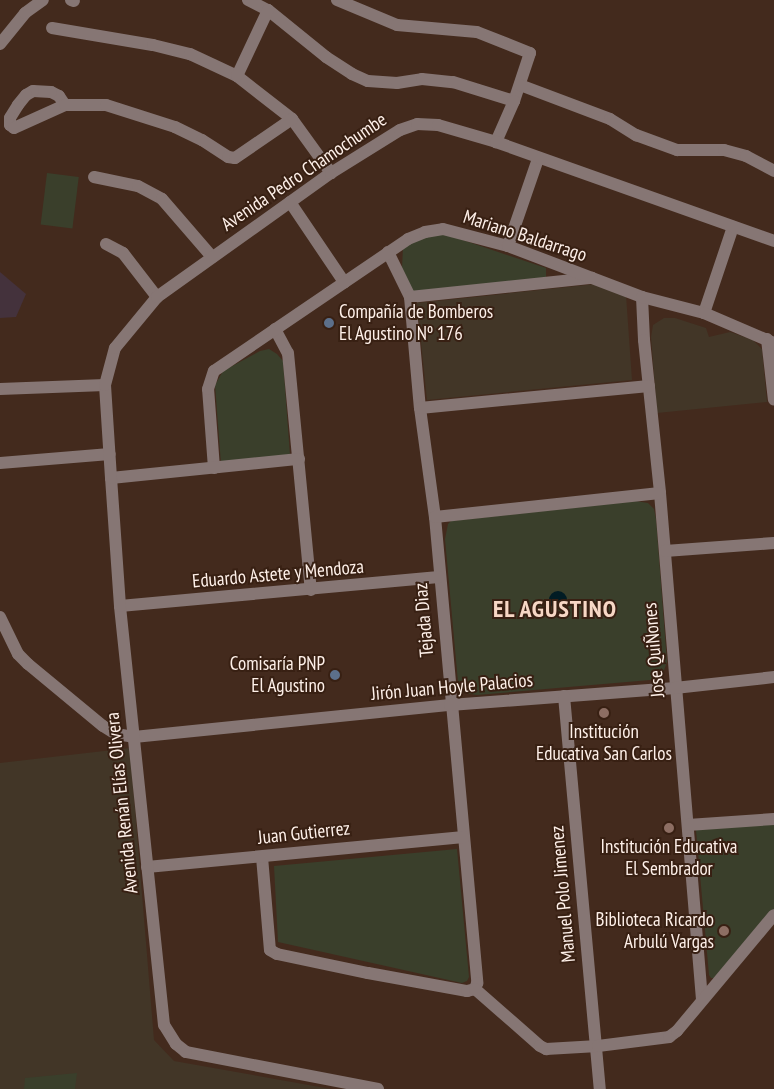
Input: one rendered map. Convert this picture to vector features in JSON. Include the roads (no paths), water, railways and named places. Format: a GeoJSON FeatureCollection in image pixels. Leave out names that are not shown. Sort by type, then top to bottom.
{"type":"FeatureCollection","features":[{"type":"Feature","properties":{"kind":"street"},"geometry":{"type":"LineString","coordinates":[[0,44],[25,13],[43,0]]}},
{"type":"Feature","properties":{"kind":"street"},"geometry":{"type":"LineString","coordinates":[[248,0],[268,10],[326,57],[352,74],[368,81],[397,83],[422,79],[453,82],[514,100]]}},
{"type":"Feature","properties":{"kind":"street"},"geometry":{"type":"LineString","coordinates":[[337,0],[397,26],[477,32],[530,53],[520,85],[496,142]]}},
{"type":"Feature","properties":{"kind":"street"},"geometry":{"type":"LineString","coordinates":[[237,76],[268,10]]}},
{"type":"Feature","properties":{"kind":"street"},"geometry":{"type":"LineString","coordinates":[[52,28],[153,45],[181,52],[237,76],[292,120],[331,173]]}},
{"type":"Feature","properties":{"kind":"street"},"geometry":{"type":"LineString","coordinates":[[520,85],[610,119],[636,135],[677,150],[724,150],[746,156],[774,171]]}},
{"type":"Feature","properties":{"kind":"street"},"geometry":{"type":"LineString","coordinates":[[65,105],[106,105],[145,116],[202,140],[228,156],[235,158],[292,120]]}},
{"type":"Feature","properties":{"kind":"street","name":"Avenida Pedro Chamochumbe"},"geometry":{"type":"LineString","coordinates":[[115,348],[157,297],[331,173],[400,130],[416,124],[438,125],[496,142],[538,159],[774,241]]}},
{"type":"Feature","properties":{"kind":"street"},"geometry":{"type":"LineString","coordinates":[[508,246],[538,159]]}},
{"type":"Feature","properties":{"kind":"street"},"geometry":{"type":"LineString","coordinates":[[94,177],[138,186],[162,199],[212,257]]}},
{"type":"Feature","properties":{"kind":"street"},"geometry":{"type":"LineString","coordinates":[[290,202],[344,282]]}},
{"type":"Feature","properties":{"kind":"street"},"geometry":{"type":"LineString","coordinates":[[704,313],[733,227]]}},
{"type":"Feature","properties":{"kind":"street","name":"Mariano Baldarrago"},"geometry":{"type":"LineString","coordinates":[[214,468],[208,389],[211,376],[219,366],[388,252],[425,232],[443,229],[508,246],[642,297],[704,313],[771,341]]}},
{"type":"Feature","properties":{"kind":"street"},"geometry":{"type":"LineString","coordinates":[[106,244],[123,253],[139,271],[157,297]]}},
{"type":"Feature","properties":{"kind":"street","name":"Tejada Diaz"},"geometry":{"type":"LineString","coordinates":[[388,252],[410,297],[420,408],[434,517],[477,983],[475,989]]}},
{"type":"Feature","properties":{"kind":"street"},"geometry":{"type":"LineString","coordinates":[[410,297],[595,278]]}},
{"type":"Feature","properties":{"kind":"street","name":"Jose QuiÑones"},"geometry":{"type":"LineString","coordinates":[[642,297],[644,340],[660,493],[702,999]]}},
{"type":"Feature","properties":{"kind":"street"},"geometry":{"type":"LineString","coordinates":[[275,329],[288,353],[311,590]]}},
{"type":"Feature","properties":{"kind":"street"},"geometry":{"type":"LineString","coordinates":[[771,341],[774,400]]}},
{"type":"Feature","properties":{"kind":"street","name":"Avenida Renán Elías Olivera"},"geometry":{"type":"LineString","coordinates":[[115,348],[105,384],[120,606],[164,1025],[176,1044],[186,1052],[378,1089]]}},
{"type":"Feature","properties":{"kind":"street"},"geometry":{"type":"LineString","coordinates":[[0,389],[105,384]]}},
{"type":"Feature","properties":{"kind":"street"},"geometry":{"type":"LineString","coordinates":[[420,408],[650,386]]}},
{"type":"Feature","properties":{"kind":"street"},"geometry":{"type":"LineString","coordinates":[[0,462],[110,454]]}},
{"type":"Feature","properties":{"kind":"street"},"geometry":{"type":"LineString","coordinates":[[111,478],[299,459]]}},
{"type":"Feature","properties":{"kind":"street"},"geometry":{"type":"LineString","coordinates":[[434,517],[660,493]]}},
{"type":"Feature","properties":{"kind":"street"},"geometry":{"type":"LineString","coordinates":[[665,551],[774,543]]}},
{"type":"Feature","properties":{"kind":"street","name":"Eduardo Astete y Mendoza"},"geometry":{"type":"LineString","coordinates":[[120,606],[439,577]]}},
{"type":"Feature","properties":{"kind":"street"},"geometry":{"type":"LineString","coordinates":[[0,617],[18,654],[28,664],[103,726],[116,734],[134,737]]}},
{"type":"Feature","properties":{"kind":"street","name":"Jirón Juan Hoyle Palacios"},"geometry":{"type":"LineString","coordinates":[[134,737],[450,705],[675,688],[774,677]]}},
{"type":"Feature","properties":{"kind":"street","name":"Manuel Polo Jimenez"},"geometry":{"type":"LineString","coordinates":[[564,696],[598,1046],[600,1089]]}},
{"type":"Feature","properties":{"kind":"street"},"geometry":{"type":"LineString","coordinates":[[688,825],[774,819]]}},
{"type":"Feature","properties":{"kind":"street","name":"Juan Gutierrez"},"geometry":{"type":"LineString","coordinates":[[147,867],[464,837]]}},
{"type":"Feature","properties":{"kind":"street"},"geometry":{"type":"LineString","coordinates":[[262,857],[270,950],[277,954],[467,991],[475,989],[540,1046],[553,1049],[598,1046],[669,1037],[677,1031],[774,915]]}},
{"type":"Feature","properties":{"kind":"water"},"geometry":{"type":"Polygon","coordinates":[[[558,591],[564,594],[567,600],[564,606],[558,609],[552,606],[549,600],[552,594],[558,591]]]}},
{"type":"Feature","properties":{"kind":"place","name":"Compañía de Bomberos El Agustino Nº 176"},"geometry":{"type":"Point","coordinates":[329,323]}},
{"type":"Feature","properties":{"kind":"place","name":"Comisaría PNP El Agustino"},"geometry":{"type":"Point","coordinates":[335,675]}},
{"type":"Feature","properties":{"kind":"place","name":"Institución Educativa San Carlos"},"geometry":{"type":"Point","coordinates":[604,713]}},
{"type":"Feature","properties":{"kind":"place","name":"Institución Educativa El Sembrador"},"geometry":{"type":"Point","coordinates":[669,828]}},
{"type":"Feature","properties":{"kind":"place","name":"Biblioteca Ricardo Arbulú Vargas"},"geometry":{"type":"Point","coordinates":[724,931]}},
{"type":"Feature","properties":{"kind":"district","name":"EL AGUSTINO"},"geometry":{"type":"Point","coordinates":[555,609]}}]}
